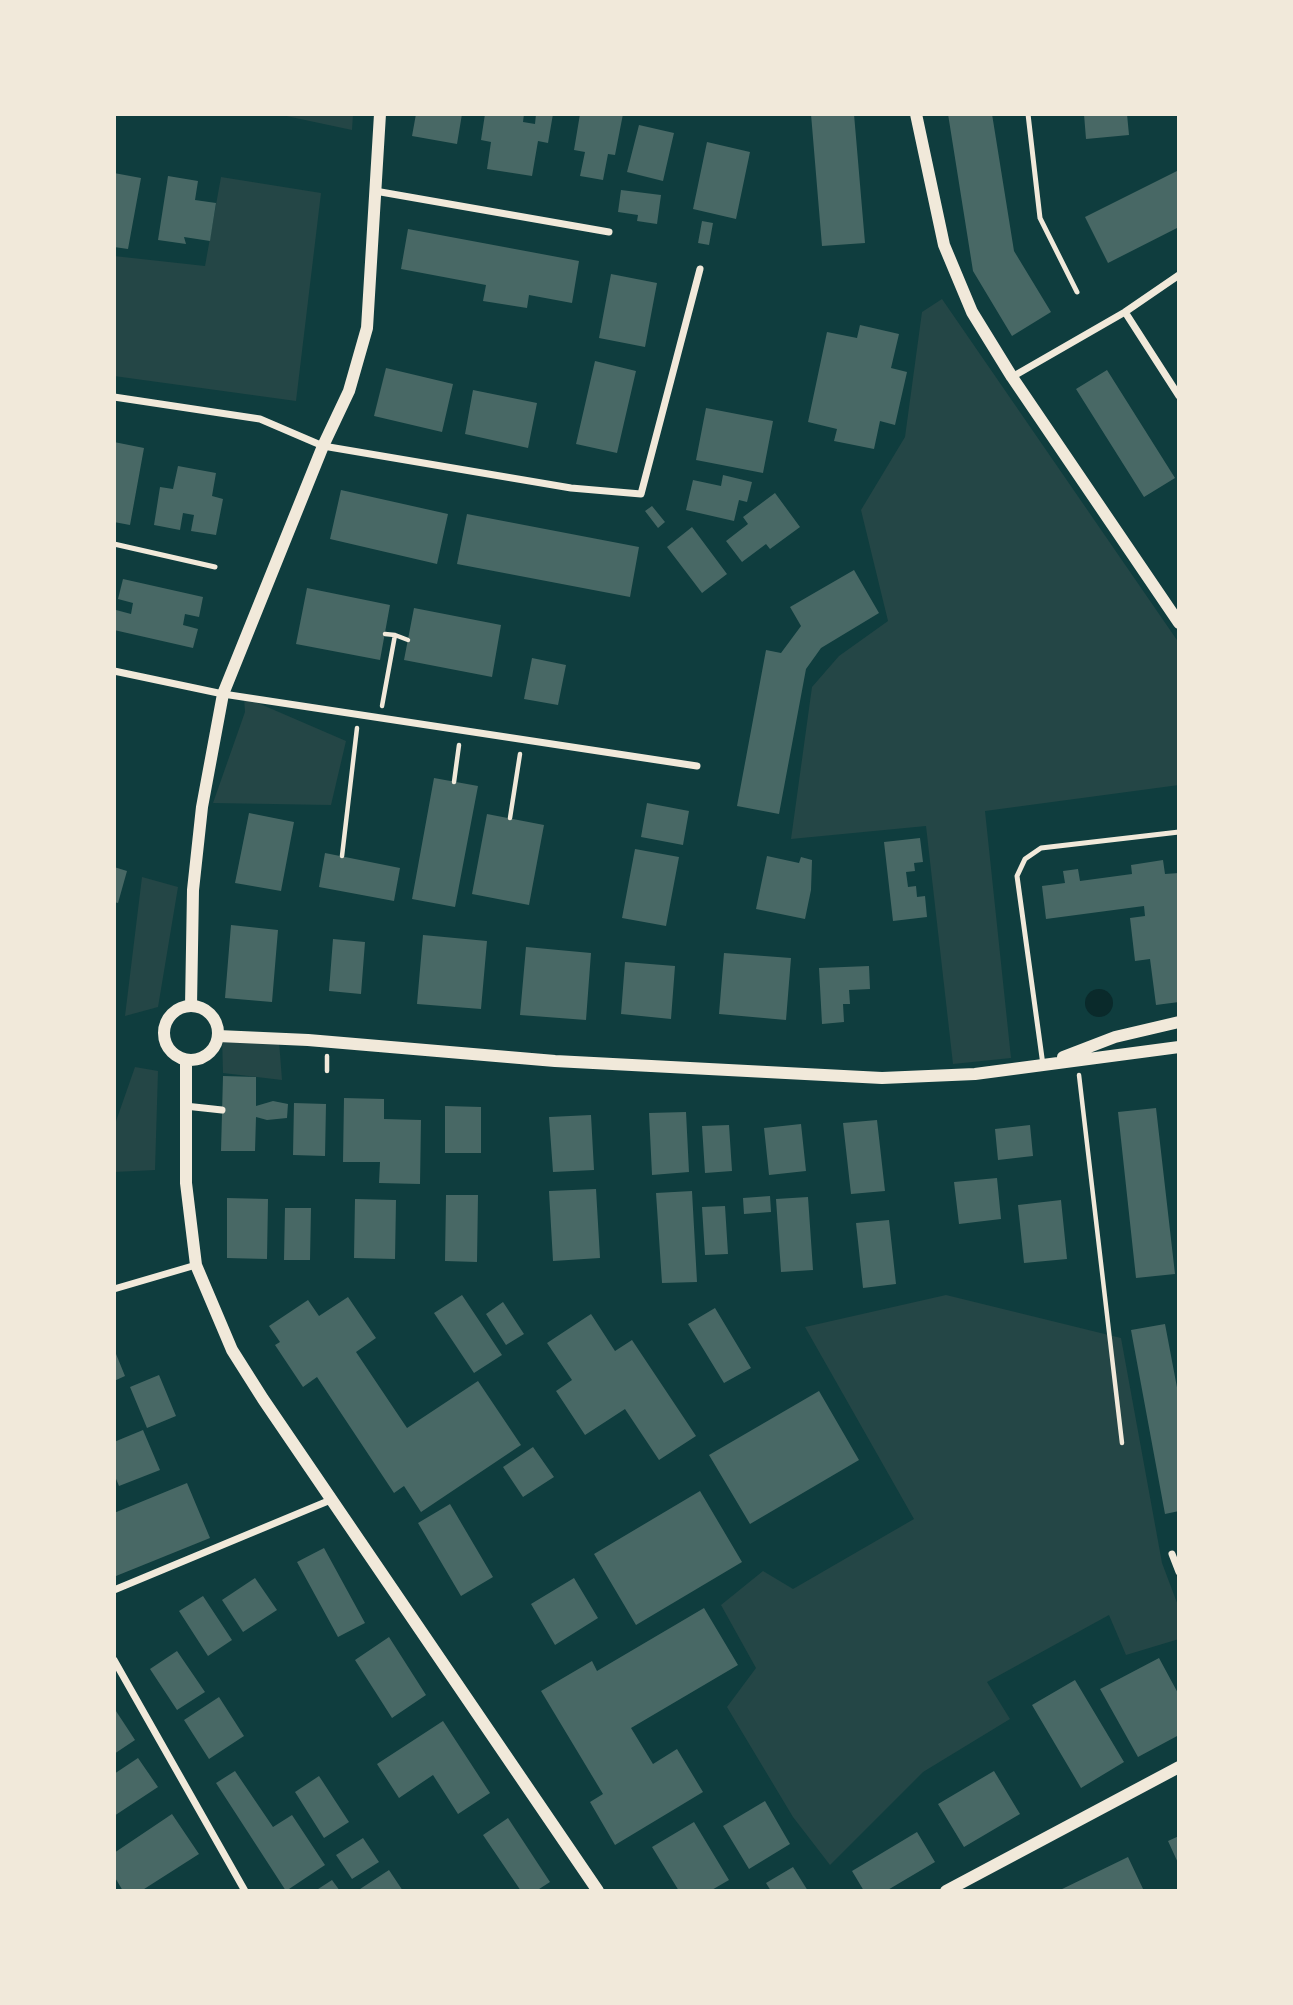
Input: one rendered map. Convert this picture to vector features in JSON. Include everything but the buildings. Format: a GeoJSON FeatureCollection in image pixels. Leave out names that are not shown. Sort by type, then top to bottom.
{"type":"FeatureCollection","features":[{"type":"Feature","properties":{"kind":"street"},"geometry":{"type":"LineString","coordinates":[[191,1006],[194,876],[202,807],[223,694],[323,446],[349,391],[367,328],[373,191],[380,114]]}},
{"type":"Feature","properties":{"kind":"street"},"geometry":{"type":"LineString","coordinates":[[916,114],[944,245],[972,312],[1012,377],[1179,623]]}},
{"type":"Feature","properties":{"kind":"street"},"geometry":{"type":"LineString","coordinates":[[373,191],[609,232]]}},
{"type":"Feature","properties":{"kind":"street"},"geometry":{"type":"LineString","coordinates":[[114,397],[260,419],[323,446],[571,488],[641,494],[700,270]]}},
{"type":"Feature","properties":{"kind":"street"},"geometry":{"type":"LineString","coordinates":[[1012,377],[1125,312],[1179,275]]}},
{"type":"Feature","properties":{"kind":"street"},"geometry":{"type":"LineString","coordinates":[[1125,312],[1179,396]]}},
{"type":"Feature","properties":{"kind":"street"},"geometry":{"type":"LineString","coordinates":[[114,671],[223,694],[697,766]]}},
{"type":"Feature","properties":{"kind":"street"},"geometry":{"type":"LineString","coordinates":[[191,1006],[211,1015],[218,1036],[209,1053],[198,1059],[186,1060],[168,1048],[164,1034],[172,1014],[191,1006]]}},
{"type":"Feature","properties":{"kind":"street"},"geometry":{"type":"LineString","coordinates":[[1043,1065],[1115,1037],[1179,1022]]}},
{"type":"Feature","properties":{"kind":"street"},"geometry":{"type":"LineString","coordinates":[[218,1036],[308,1040],[555,1061],[882,1078],[975,1074],[1179,1047]]}},
{"type":"Feature","properties":{"kind":"street"},"geometry":{"type":"LineString","coordinates":[[186,1060],[186,1183],[196,1265],[232,1350],[262,1399],[333,1499],[598,1891]]}},
{"type":"Feature","properties":{"kind":"street"},"geometry":{"type":"LineString","coordinates":[[185,1106],[222,1110]]}},
{"type":"Feature","properties":{"kind":"street"},"geometry":{"type":"LineString","coordinates":[[114,1289],[196,1265]]}},
{"type":"Feature","properties":{"kind":"street"},"geometry":{"type":"LineString","coordinates":[[114,1590],[333,1499]]}},
{"type":"Feature","properties":{"kind":"street"},"geometry":{"type":"LineString","coordinates":[[1172,1554],[1179,1572]]}},
{"type":"Feature","properties":{"kind":"street"},"geometry":{"type":"LineString","coordinates":[[114,1660],[245,1891]]}},
{"type":"Feature","properties":{"kind":"street"},"geometry":{"type":"LineString","coordinates":[[946,1891],[1179,1767]]}},
{"type":"Feature","properties":{"kind":"lane"},"geometry":{"type":"LineString","coordinates":[[1028,114],[1040,218],[1077,292]]}},
{"type":"Feature","properties":{"kind":"lane"},"geometry":{"type":"LineString","coordinates":[[114,544],[215,567]]}},
{"type":"Feature","properties":{"kind":"lane"},"geometry":{"type":"LineString","coordinates":[[1043,1065],[1017,876],[1026,859],[1041,848],[1179,832]]}},
{"type":"Feature","properties":{"kind":"path"},"geometry":{"type":"LineString","coordinates":[[385,634],[408,639]]}},
{"type":"Feature","properties":{"kind":"path"},"geometry":{"type":"LineString","coordinates":[[380,717],[395,635]]}},
{"type":"Feature","properties":{"kind":"path"},"geometry":{"type":"LineString","coordinates":[[342,856],[358,714]]}},
{"type":"Feature","properties":{"kind":"path"},"geometry":{"type":"LineString","coordinates":[[454,782],[461,730]]}},
{"type":"Feature","properties":{"kind":"path"},"geometry":{"type":"LineString","coordinates":[[510,818],[522,739]]}},
{"type":"Feature","properties":{"kind":"path"},"geometry":{"type":"LineString","coordinates":[[1077,1060],[1122,1443]]}},
{"type":"Feature","properties":{"kind":"shaded area"},"geometry":{"type":"Polygon","coordinates":[[[277,114],[353,114],[352,130],[277,114]]]}},
{"type":"Feature","properties":{"kind":"shaded area"},"geometry":{"type":"Polygon","coordinates":[[[221,177],[321,193],[296,401],[114,376],[114,256],[205,266],[221,177]]]}},
{"type":"Feature","properties":{"kind":"shaded area"},"geometry":{"type":"Polygon","coordinates":[[[942,299],[1179,643],[1179,785],[985,811],[1011,1058],[953,1064],[926,826],[791,839],[812,687],[839,656],[888,621],[861,510],[905,437],[922,312],[942,299]]]}},
{"type":"Feature","properties":{"kind":"shaded area"},"geometry":{"type":"Polygon","coordinates":[[[244,697],[346,741],[331,805],[213,803],[245,712],[244,697]]]}},
{"type":"Feature","properties":{"kind":"shaded area"},"geometry":{"type":"Polygon","coordinates":[[[142,877],[178,887],[158,1007],[125,1016],[142,877]]]}},
{"type":"Feature","properties":{"kind":"shaded area"},"geometry":{"type":"Polygon","coordinates":[[[1099,989],[1109,993],[1113,1003],[1109,1013],[1099,1017],[1089,1013],[1085,1003],[1089,993],[1099,989]]]}},
{"type":"Feature","properties":{"kind":"shaded area"},"geometry":{"type":"Polygon","coordinates":[[[222,1036],[279,1041],[282,1080],[223,1073],[222,1036]]]}},
{"type":"Feature","properties":{"kind":"shaded area"},"geometry":{"type":"Polygon","coordinates":[[[135,1067],[158,1071],[155,1170],[114,1172],[114,1127],[135,1067]]]}},
{"type":"Feature","properties":{"kind":"shaded area"},"geometry":{"type":"Polygon","coordinates":[[[946,1295],[1121,1338],[1162,1563],[1179,1608],[1179,1639],[1126,1655],[1109,1615],[987,1682],[1010,1719],[923,1772],[830,1865],[793,1817],[727,1707],[756,1668],[721,1605],[763,1571],[793,1589],[914,1519],[805,1327],[946,1295]]]}}]}
